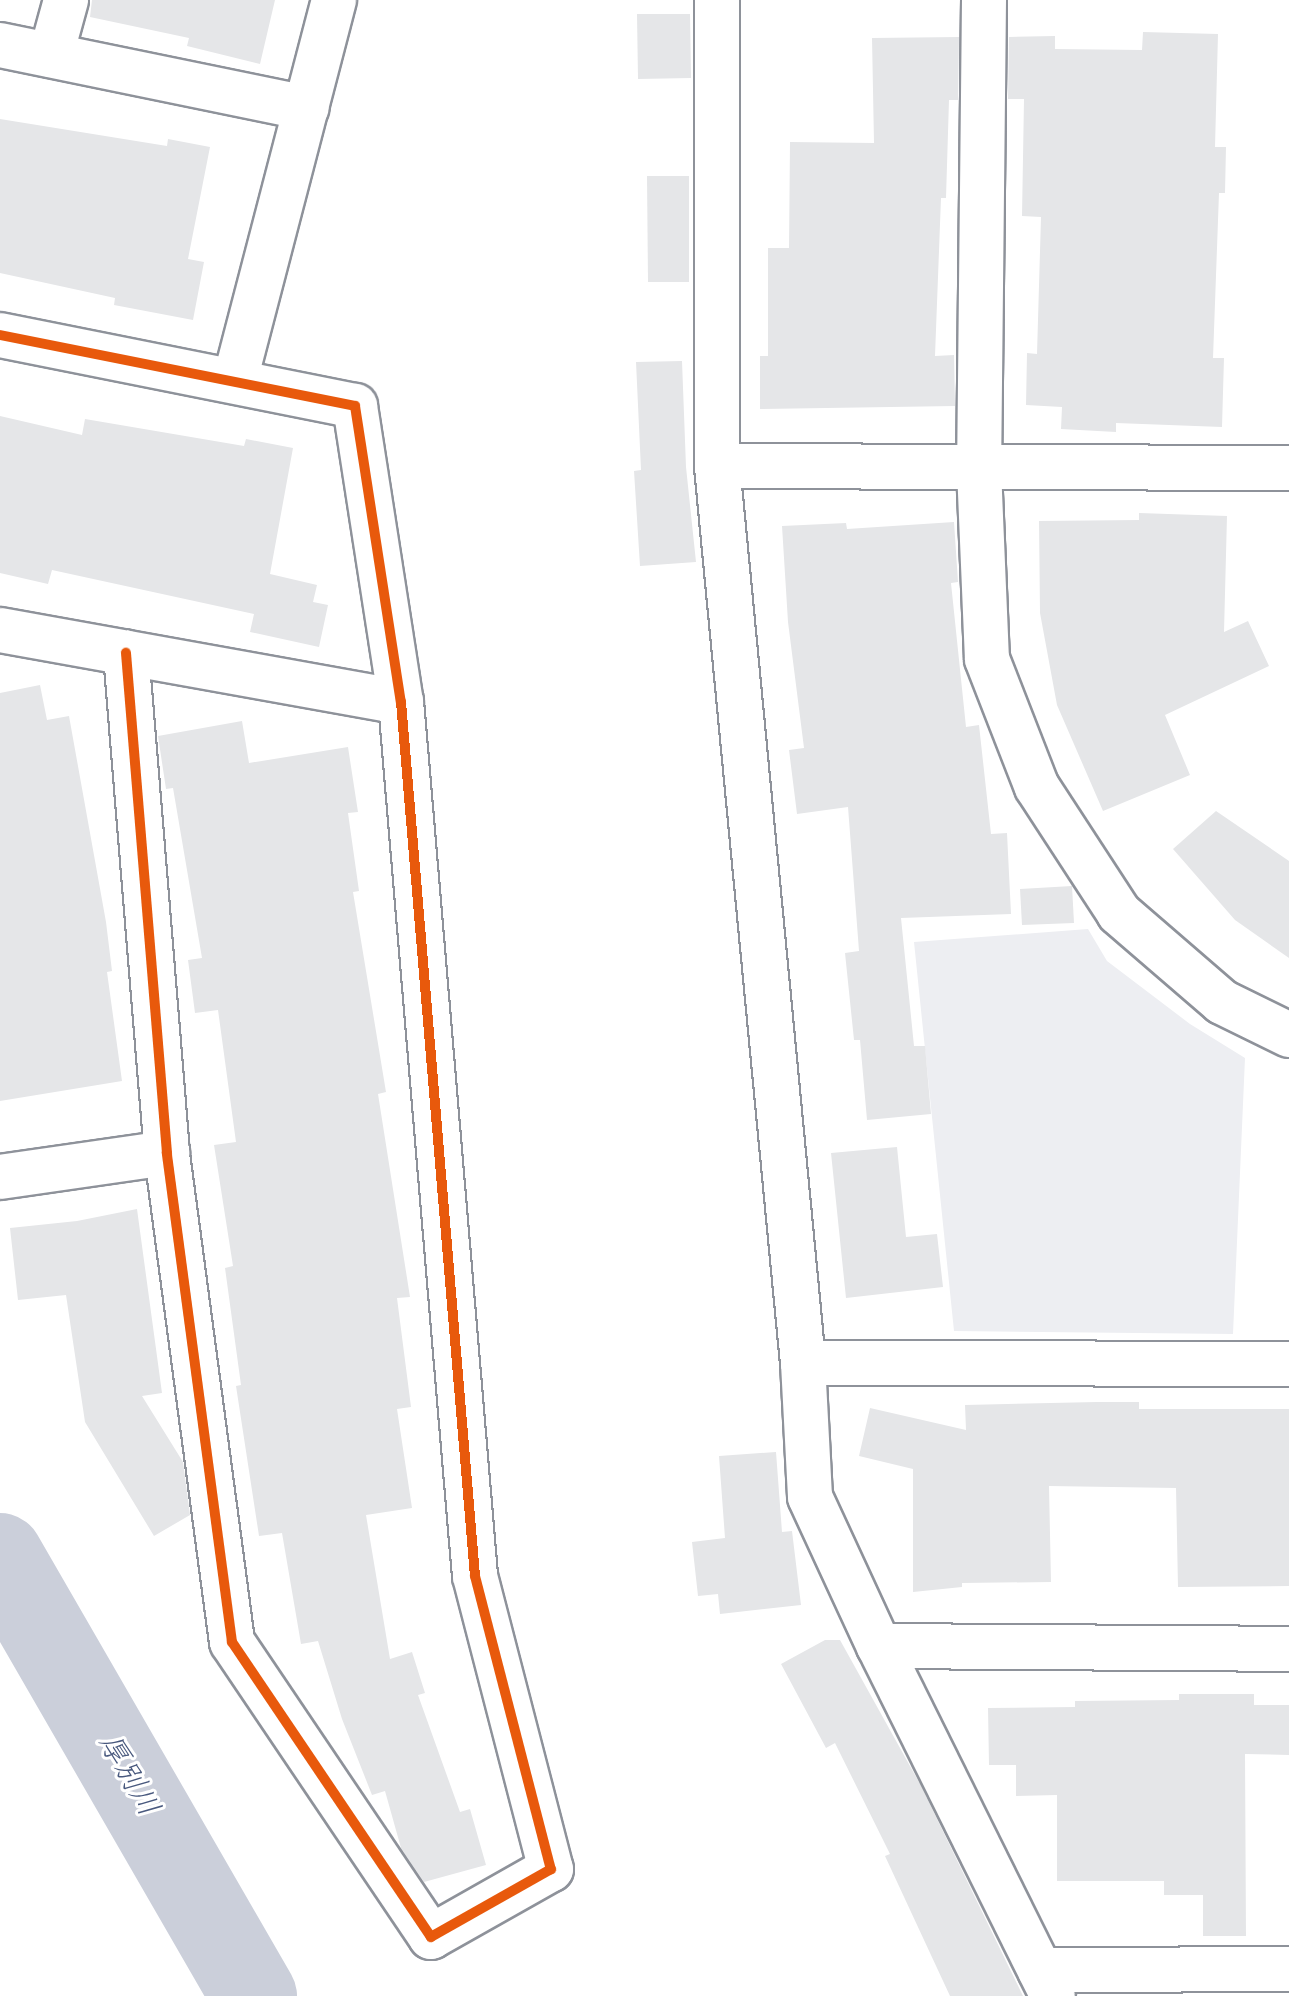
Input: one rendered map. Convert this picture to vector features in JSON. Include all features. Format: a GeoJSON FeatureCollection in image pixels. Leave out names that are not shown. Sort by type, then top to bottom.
{"type":"FeatureCollection","features":[{"type":"Feature","properties":{"kind":"street"},"geometry":{"type":"LineString","coordinates":[[51,55],[66,0]]}},
{"type":"Feature","properties":{"kind":"street"},"geometry":{"type":"LineString","coordinates":[[235,380],[334,0]]}},
{"type":"Feature","properties":{"kind":"street"},"geometry":{"type":"LineString","coordinates":[[717,0],[717,466],[803,1363],[810,1497],[879,1646],[1047,1983],[1289,1969]]}},
{"type":"Feature","properties":{"kind":"street"},"geometry":{"type":"LineString","coordinates":[[984,0],[979,469],[987,659],[1037,787],[1119,913],[1222,1002],[1289,1035]]}},
{"type":"Feature","properties":{"kind":"street"},"geometry":{"type":"LineString","coordinates":[[0,45],[307,108]]}},
{"type":"Feature","properties":{"kind":"street"},"geometry":{"type":"LineString","coordinates":[[0,335],[355,406],[401,702],[475,1576],[551,1869],[431,1937],[232,1642],[167,1153],[126,653]]}},
{"type":"Feature","properties":{"kind":"street"},"geometry":{"type":"LineString","coordinates":[[717,466],[1289,468]]}},
{"type":"Feature","properties":{"kind":"street"},"geometry":{"type":"LineString","coordinates":[[0,630],[401,702]]}},
{"type":"Feature","properties":{"kind":"street"},"geometry":{"type":"LineString","coordinates":[[0,1177],[167,1153]]}},
{"type":"Feature","properties":{"kind":"street"},"geometry":{"type":"LineString","coordinates":[[803,1363],[1289,1364]]}},
{"type":"Feature","properties":{"kind":"street"},"geometry":{"type":"LineString","coordinates":[[879,1646],[1289,1649]]}},
{"type":"Feature","properties":{"kind":"shaded area"},"geometry":{"type":"Polygon","coordinates":[[[1088,929],[1107,961],[1190,1024],[1245,1058],[1233,1334],[954,1331],[914,942],[1088,929]]]}},
{"type":"Feature","properties":{"kind":"building"},"geometry":{"type":"Polygon","coordinates":[[[92,0],[275,0],[260,64],[187,46],[189,38],[90,17],[92,0]]]}},
{"type":"Feature","properties":{"kind":"building"},"geometry":{"type":"Polygon","coordinates":[[[637,14],[690,14],[691,78],[638,79],[637,14]]]}},
{"type":"Feature","properties":{"kind":"building"},"geometry":{"type":"Polygon","coordinates":[[[1143,32],[1218,34],[1215,147],[1226,147],[1225,193],[1219,193],[1213,358],[1224,358],[1222,427],[1116,423],[1116,432],[1061,429],[1062,407],[1026,405],[1027,353],[1037,354],[1041,217],[1022,216],[1024,99],[1008,99],[1009,37],[1055,36],[1055,49],[1142,50],[1143,32]]]}},
{"type":"Feature","properties":{"kind":"building"},"geometry":{"type":"Polygon","coordinates":[[[959,37],[958,100],[949,100],[946,198],[941,198],[935,356],[954,355],[955,406],[760,409],[760,356],[768,356],[768,248],[789,248],[790,142],[874,143],[872,38],[959,37]]]}},
{"type":"Feature","properties":{"kind":"building"},"geometry":{"type":"Polygon","coordinates":[[[0,119],[167,146],[168,139],[210,147],[188,259],[204,262],[193,320],[114,305],[115,298],[0,273],[0,119]]]}},
{"type":"Feature","properties":{"kind":"building"},"geometry":{"type":"Polygon","coordinates":[[[647,176],[689,176],[689,282],[648,282],[647,176]]]}},
{"type":"Feature","properties":{"kind":"building"},"geometry":{"type":"Polygon","coordinates":[[[682,361],[686,467],[696,562],[640,566],[634,471],[641,470],[636,362],[682,361]]]}},
{"type":"Feature","properties":{"kind":"building"},"geometry":{"type":"Polygon","coordinates":[[[0,416],[82,435],[85,419],[244,446],[246,439],[293,448],[270,574],[317,585],[313,602],[328,605],[319,647],[250,632],[254,614],[52,570],[48,584],[0,573],[0,416]]]}},
{"type":"Feature","properties":{"kind":"building"},"geometry":{"type":"Polygon","coordinates":[[[1139,513],[1227,516],[1224,632],[1248,621],[1269,666],[1165,715],[1190,775],[1103,811],[1057,705],[1040,613],[1039,521],[1139,520],[1139,513]]]}},
{"type":"Feature","properties":{"kind":"building"},"geometry":{"type":"Polygon","coordinates":[[[954,522],[958,582],[951,583],[966,727],[979,725],[991,834],[1007,833],[1011,914],[901,918],[914,1046],[925,1046],[931,1114],[867,1120],[860,1040],[854,1040],[845,953],[859,951],[848,807],[797,814],[789,750],[804,748],[788,622],[782,526],[846,523],[847,529],[954,522]]]}},
{"type":"Feature","properties":{"kind":"building"},"geometry":{"type":"Polygon","coordinates":[[[40,685],[47,720],[69,716],[106,922],[112,971],[107,972],[122,1081],[0,1101],[0,693],[40,685]]]}},
{"type":"Feature","properties":{"kind":"building"},"geometry":{"type":"Polygon","coordinates":[[[242,721],[249,763],[348,747],[358,812],[348,813],[359,891],[353,892],[386,1092],[378,1094],[410,1297],[397,1298],[411,1407],[397,1409],[412,1508],[366,1515],[390,1659],[412,1652],[425,1693],[418,1695],[460,1812],[470,1809],[486,1865],[424,1882],[401,1848],[385,1791],[372,1795],[342,1719],[318,1641],[301,1644],[282,1533],[259,1536],[236,1386],[241,1385],[225,1268],[233,1266],[214,1145],[236,1142],[218,1010],[195,1013],[188,960],[202,958],[173,788],[166,789],[158,736],[242,721]]]}},
{"type":"Feature","properties":{"kind":"building"},"geometry":{"type":"Polygon","coordinates":[[[1216,811],[1289,861],[1289,958],[1235,920],[1173,849],[1216,811]]]}},
{"type":"Feature","properties":{"kind":"building"},"geometry":{"type":"Polygon","coordinates":[[[1072,886],[1074,923],[1022,925],[1020,889],[1072,886]]]}},
{"type":"Feature","properties":{"kind":"building"},"geometry":{"type":"Polygon","coordinates":[[[897,1147],[906,1237],[937,1234],[943,1287],[846,1298],[831,1153],[897,1147]]]}},
{"type":"Feature","properties":{"kind":"building"},"geometry":{"type":"Polygon","coordinates":[[[137,1209],[162,1393],[142,1396],[183,1462],[190,1515],[154,1536],[85,1422],[66,1295],[18,1300],[10,1228],[77,1221],[137,1209]]]}},
{"type":"Feature","properties":{"kind":"building"},"geometry":{"type":"Polygon","coordinates":[[[1139,1402],[1139,1409],[1289,1409],[1289,1586],[1178,1587],[1176,1488],[1049,1486],[1051,1582],[962,1583],[962,1587],[913,1592],[913,1469],[859,1456],[870,1408],[966,1430],[965,1405],[1139,1402]]]}},
{"type":"Feature","properties":{"kind":"building"},"geometry":{"type":"Polygon","coordinates":[[[776,1452],[782,1532],[792,1531],[801,1605],[720,1614],[718,1594],[698,1596],[692,1542],[725,1538],[719,1456],[776,1452]]]}},
{"type":"Feature","properties":{"kind":"building"},"geometry":{"type":"Polygon","coordinates":[[[825,1640],[840,1640],[920,1784],[1023,1996],[950,1996],[885,1856],[890,1854],[835,1743],[826,1748],[781,1664],[825,1640]]]}},
{"type":"Feature","properties":{"kind":"building"},"geometry":{"type":"Polygon","coordinates":[[[1179,1694],[1254,1694],[1254,1705],[1289,1705],[1289,1755],[1245,1754],[1246,1936],[1203,1936],[1203,1895],[1164,1895],[1164,1881],[1057,1881],[1057,1795],[1016,1796],[1016,1765],[989,1765],[988,1708],[1075,1707],[1075,1701],[1179,1700],[1179,1694]]]}},
{"type":"Feature","properties":{"kind":"waterway","name":"厚別川"},"geometry":{"type":"LineString","coordinates":[[0,1556],[254,1996]]}},
{"type":"Feature","properties":{"kind":"cycle path"},"geometry":{"type":"LineString","coordinates":[[0,335],[355,406],[401,702],[475,1576],[551,1869],[431,1937],[232,1642],[167,1153],[126,653]]}}]}
